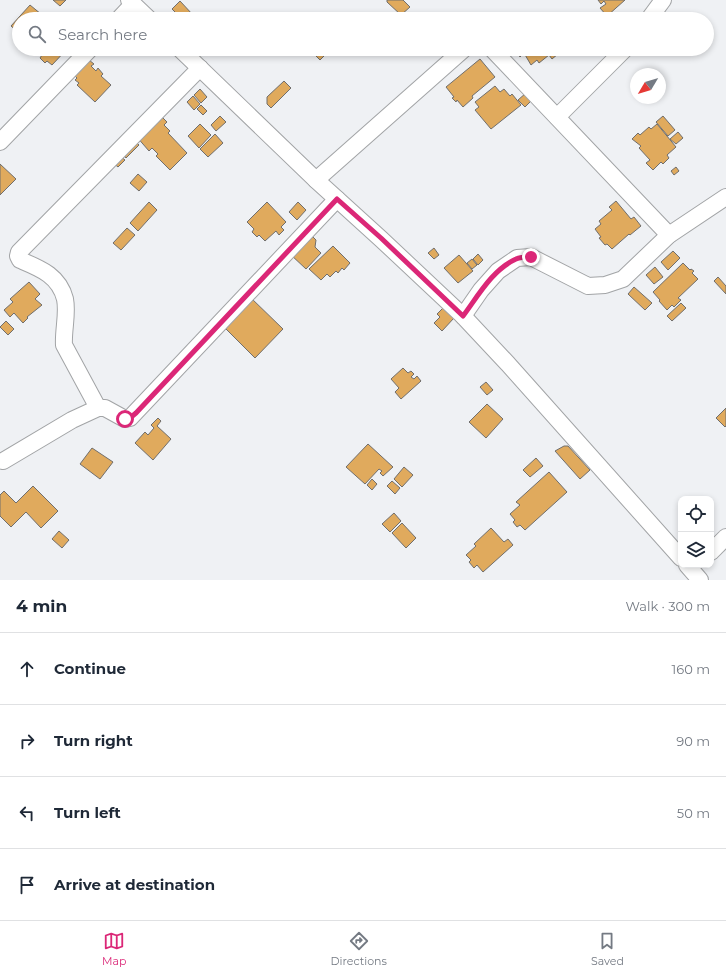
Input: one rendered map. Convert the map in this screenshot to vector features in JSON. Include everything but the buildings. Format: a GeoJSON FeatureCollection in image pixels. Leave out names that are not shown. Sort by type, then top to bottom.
{"type":"FeatureCollection","features":[{"type":"Feature","properties":{"kind":"street"},"geometry":{"type":"LineString","coordinates":[[655,12],[663,0]]}},
{"type":"Feature","properties":{"kind":"street"},"geometry":{"type":"LineString","coordinates":[[124,12],[131,2],[142,12]]}},
{"type":"Feature","properties":{"kind":"street"},"geometry":{"type":"LineString","coordinates":[[0,142],[83,56]]}},
{"type":"Feature","properties":{"kind":"street"},"geometry":{"type":"LineString","coordinates":[[187,56],[316,180],[381,238],[463,316],[508,364],[678,555]]}},
{"type":"Feature","properties":{"kind":"street"},"geometry":{"type":"LineString","coordinates":[[316,180],[456,56]]}},
{"type":"Feature","properties":{"kind":"street"},"geometry":{"type":"LineString","coordinates":[[499,56],[669,235]]}},
{"type":"Feature","properties":{"kind":"street"},"geometry":{"type":"LineString","coordinates":[[557,117],[618,56]]}},
{"type":"Feature","properties":{"kind":"street"},"geometry":{"type":"LineString","coordinates":[[98,408],[64,345],[63,335],[65,299],[59,287],[52,277],[44,270],[20,260],[18,256],[19,252],[200,68]]}},
{"type":"Feature","properties":{"kind":"street"},"geometry":{"type":"LineString","coordinates":[[463,316],[481,290],[498,271],[517,258],[531,257],[588,286],[605,285],[623,279],[669,235],[726,197]]}},
{"type":"Feature","properties":{"kind":"street"},"geometry":{"type":"LineString","coordinates":[[3,460],[72,420],[98,408],[105,408],[125,419],[130,418],[337,199]]}},
{"type":"Feature","properties":{"kind":"street"},"geometry":{"type":"LineString","coordinates":[[714,549],[726,537]]}},
{"type":"Feature","properties":{"kind":"route"},"geometry":{"type":"LineString","coordinates":[[125,419],[130,418],[136,413],[337,199],[381,238],[463,316],[481,290],[498,271],[517,258],[531,257]]}}]}
